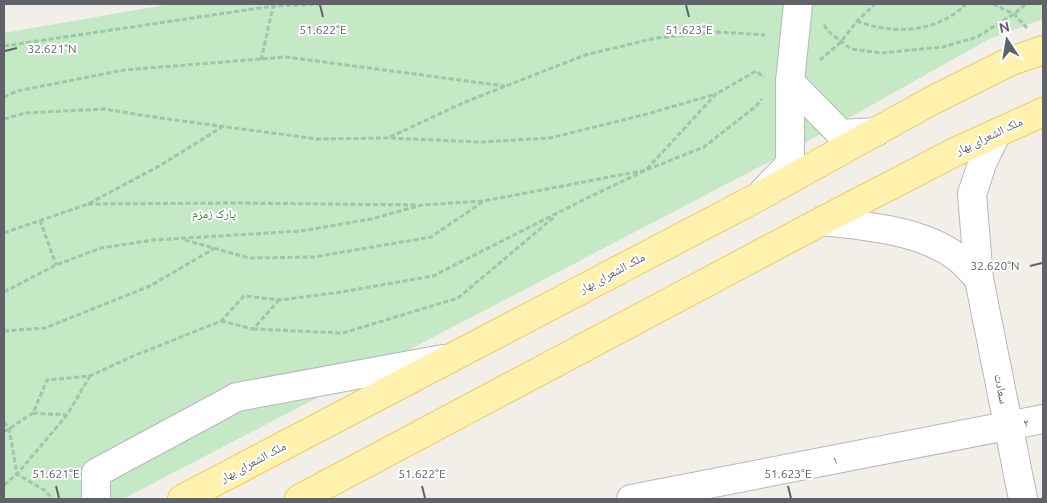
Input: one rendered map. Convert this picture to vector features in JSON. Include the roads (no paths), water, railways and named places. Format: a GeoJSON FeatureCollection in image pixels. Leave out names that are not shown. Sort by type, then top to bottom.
{"type":"FeatureCollection","features":[{"type":"Feature","properties":{"kind":"main road","name":"ملک الشعرای بهار"},"geometry":{"type":"LineString","coordinates":[[182,499],[758,197],[931,101],[1011,61],[1037,42]]}},
{"type":"Feature","properties":{"kind":"main road","name":"ملک الشعرای بهار"},"geometry":{"type":"LineString","coordinates":[[300,499],[822,220],[955,152],[1043,112]]}},
{"type":"Feature","properties":{"kind":"street"},"geometry":{"type":"LineString","coordinates":[[758,197],[790,164],[775,85],[798,4]]}},
{"type":"Feature","properties":{"kind":"street"},"geometry":{"type":"LineString","coordinates":[[775,85],[841,134],[876,132]]}},
{"type":"Feature","properties":{"kind":"street","name":"سعادت"},"geometry":{"type":"LineString","coordinates":[[997,132],[982,161],[972,194],[979,279],[1023,499]]}},
{"type":"Feature","properties":{"kind":"street"},"geometry":{"type":"LineString","coordinates":[[822,220],[879,228],[929,242],[957,257],[979,279]]}},
{"type":"Feature","properties":{"kind":"street"},"geometry":{"type":"LineString","coordinates":[[96,499],[96,474],[237,397],[451,358]]}},
{"type":"Feature","properties":{"kind":"street","name":"۲"},"geometry":{"type":"LineString","coordinates":[[1009,426],[1043,419]]}},
{"type":"Feature","properties":{"kind":"street","name":"۱"},"geometry":{"type":"LineString","coordinates":[[631,499],[1009,426]]}},
{"type":"Feature","properties":{"kind":"park label","name":"پارک زمزم"},"geometry":{"type":"Point","coordinates":[214,214]}}]}
